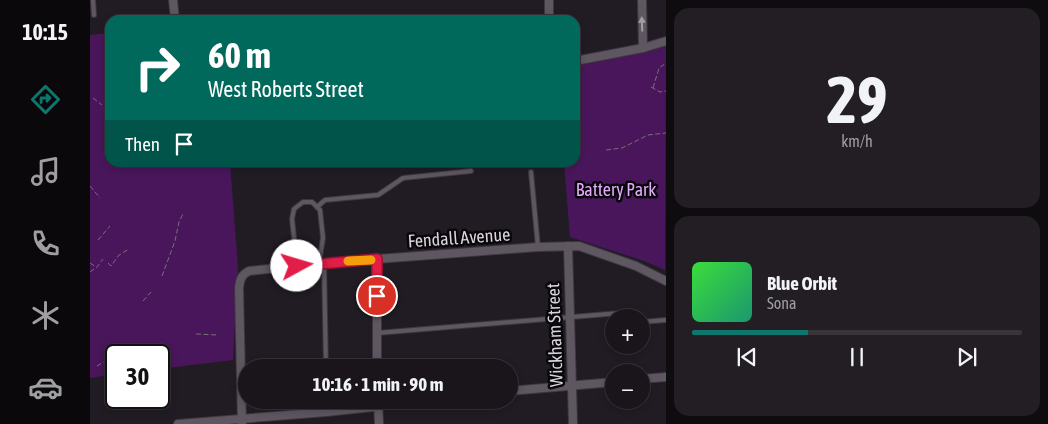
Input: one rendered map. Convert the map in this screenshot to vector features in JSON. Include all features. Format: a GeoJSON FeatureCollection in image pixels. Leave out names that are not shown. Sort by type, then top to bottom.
{"type":"FeatureCollection","features":[{"type":"Feature","properties":{"kind":"street"},"geometry":{"type":"LineString","coordinates":[[173,0],[174,15]]}},
{"type":"Feature","properties":{"kind":"street"},"geometry":{"type":"LineString","coordinates":[[549,0],[549,15]]}},
{"type":"Feature","properties":{"kind":"street"},"geometry":{"type":"LineString","coordinates":[[642,0],[643,48]]}},
{"type":"Feature","properties":{"kind":"street"},"geometry":{"type":"LineString","coordinates":[[580,60],[643,48],[666,41]]}},
{"type":"Feature","properties":{"kind":"street","name":"Wickham Street"},"geometry":{"type":"LineString","coordinates":[[568,246],[573,424]]}},
{"type":"Feature","properties":{"kind":"street","name":"Fendall Avenue"},"geometry":{"type":"LineString","coordinates":[[242,421],[240,279],[248,271],[321,263],[538,247],[579,246],[636,266],[666,281]]}},
{"type":"Feature","properties":{"kind":"street"},"geometry":{"type":"LineString","coordinates":[[377,259],[377,359]]}},
{"type":"Feature","properties":{"kind":"street"},"geometry":{"type":"LineString","coordinates":[[650,378],[666,377]]}},
{"type":"Feature","properties":{"kind":"street"},"geometry":{"type":"LineString","coordinates":[[518,391],[605,383]]}},
{"type":"Feature","properties":{"kind":"street"},"geometry":{"type":"LineString","coordinates":[[178,424],[242,421],[354,409]]}},
{"type":"Feature","properties":{"kind":"street"},"geometry":{"type":"LineString","coordinates":[[378,409],[379,424]]}},
{"type":"Feature","properties":{"kind":"lane"},"geometry":{"type":"LineString","coordinates":[[93,0],[94,15]]}},
{"type":"Feature","properties":{"kind":"lane"},"geometry":{"type":"LineString","coordinates":[[317,207],[326,200],[378,195],[403,178],[471,171]]}},
{"type":"Feature","properties":{"kind":"lane"},"geometry":{"type":"LineString","coordinates":[[531,172],[538,247]]}},
{"type":"Feature","properties":{"kind":"lane"},"geometry":{"type":"LineString","coordinates":[[297,266],[292,219],[294,209],[303,202],[312,202],[320,210],[323,238],[321,263],[326,359]]}},
{"type":"Feature","properties":{"kind":"lane"},"geometry":{"type":"LineString","coordinates":[[377,333],[605,314]]}},
{"type":"Feature","properties":{"kind":"lane"},"geometry":{"type":"LineString","coordinates":[[650,321],[666,320]]}},
{"type":"Feature","properties":{"kind":"path"},"geometry":{"type":"LineString","coordinates":[[653,88],[659,68],[666,64]]}},
{"type":"Feature","properties":{"kind":"path"},"geometry":{"type":"LineString","coordinates":[[651,87],[660,92],[666,91]]}},
{"type":"Feature","properties":{"kind":"path"},"geometry":{"type":"LineString","coordinates":[[93,98],[102,105]]}},
{"type":"Feature","properties":{"kind":"path"},"geometry":{"type":"LineString","coordinates":[[606,150],[622,148],[648,135],[666,133]]}},
{"type":"Feature","properties":{"kind":"path"},"geometry":{"type":"LineString","coordinates":[[90,186],[100,198]]}},
{"type":"Feature","properties":{"kind":"path"},"geometry":{"type":"LineString","coordinates":[[162,276],[181,217],[184,214]]}},
{"type":"Feature","properties":{"kind":"path"},"geometry":{"type":"LineString","coordinates":[[98,240],[110,226]]}},
{"type":"Feature","properties":{"kind":"path"},"geometry":{"type":"LineString","coordinates":[[108,263],[111,266],[120,255],[129,249]]}},
{"type":"Feature","properties":{"kind":"path"},"geometry":{"type":"LineString","coordinates":[[90,272],[103,259]]}},
{"type":"Feature","properties":{"kind":"path"},"geometry":{"type":"LineString","coordinates":[[90,263],[96,268]]}},
{"type":"Feature","properties":{"kind":"path"},"geometry":{"type":"LineString","coordinates":[[143,302],[151,292]]}},
{"type":"Feature","properties":{"kind":"path"},"geometry":{"type":"LineString","coordinates":[[196,334],[218,335]]}},
{"type":"Feature","properties":{"kind":"path"},"geometry":{"type":"LineString","coordinates":[[97,366],[105,361]]}},
{"type":"Feature","properties":{"kind":"green space"},"geometry":{"type":"Polygon","coordinates":[[[105,34],[105,167],[230,167],[238,267],[233,360],[170,368],[170,344],[105,344],[105,376],[90,378],[90,35],[105,34]]]}},
{"type":"Feature","properties":{"kind":"green space","name":"Battery Park"},"geometry":{"type":"Polygon","coordinates":[[[666,46],[665,270],[644,261],[570,237],[564,167],[580,167],[580,65],[646,52],[666,46]]]}},
{"type":"Feature","properties":{"kind":"slow traffic"},"geometry":{"type":"LineString","coordinates":[[348,261],[371,260]]}},
{"type":"Feature","properties":{"kind":"route"},"geometry":{"type":"LineString","coordinates":[[297,266],[377,259],[377,296]]}}]}
